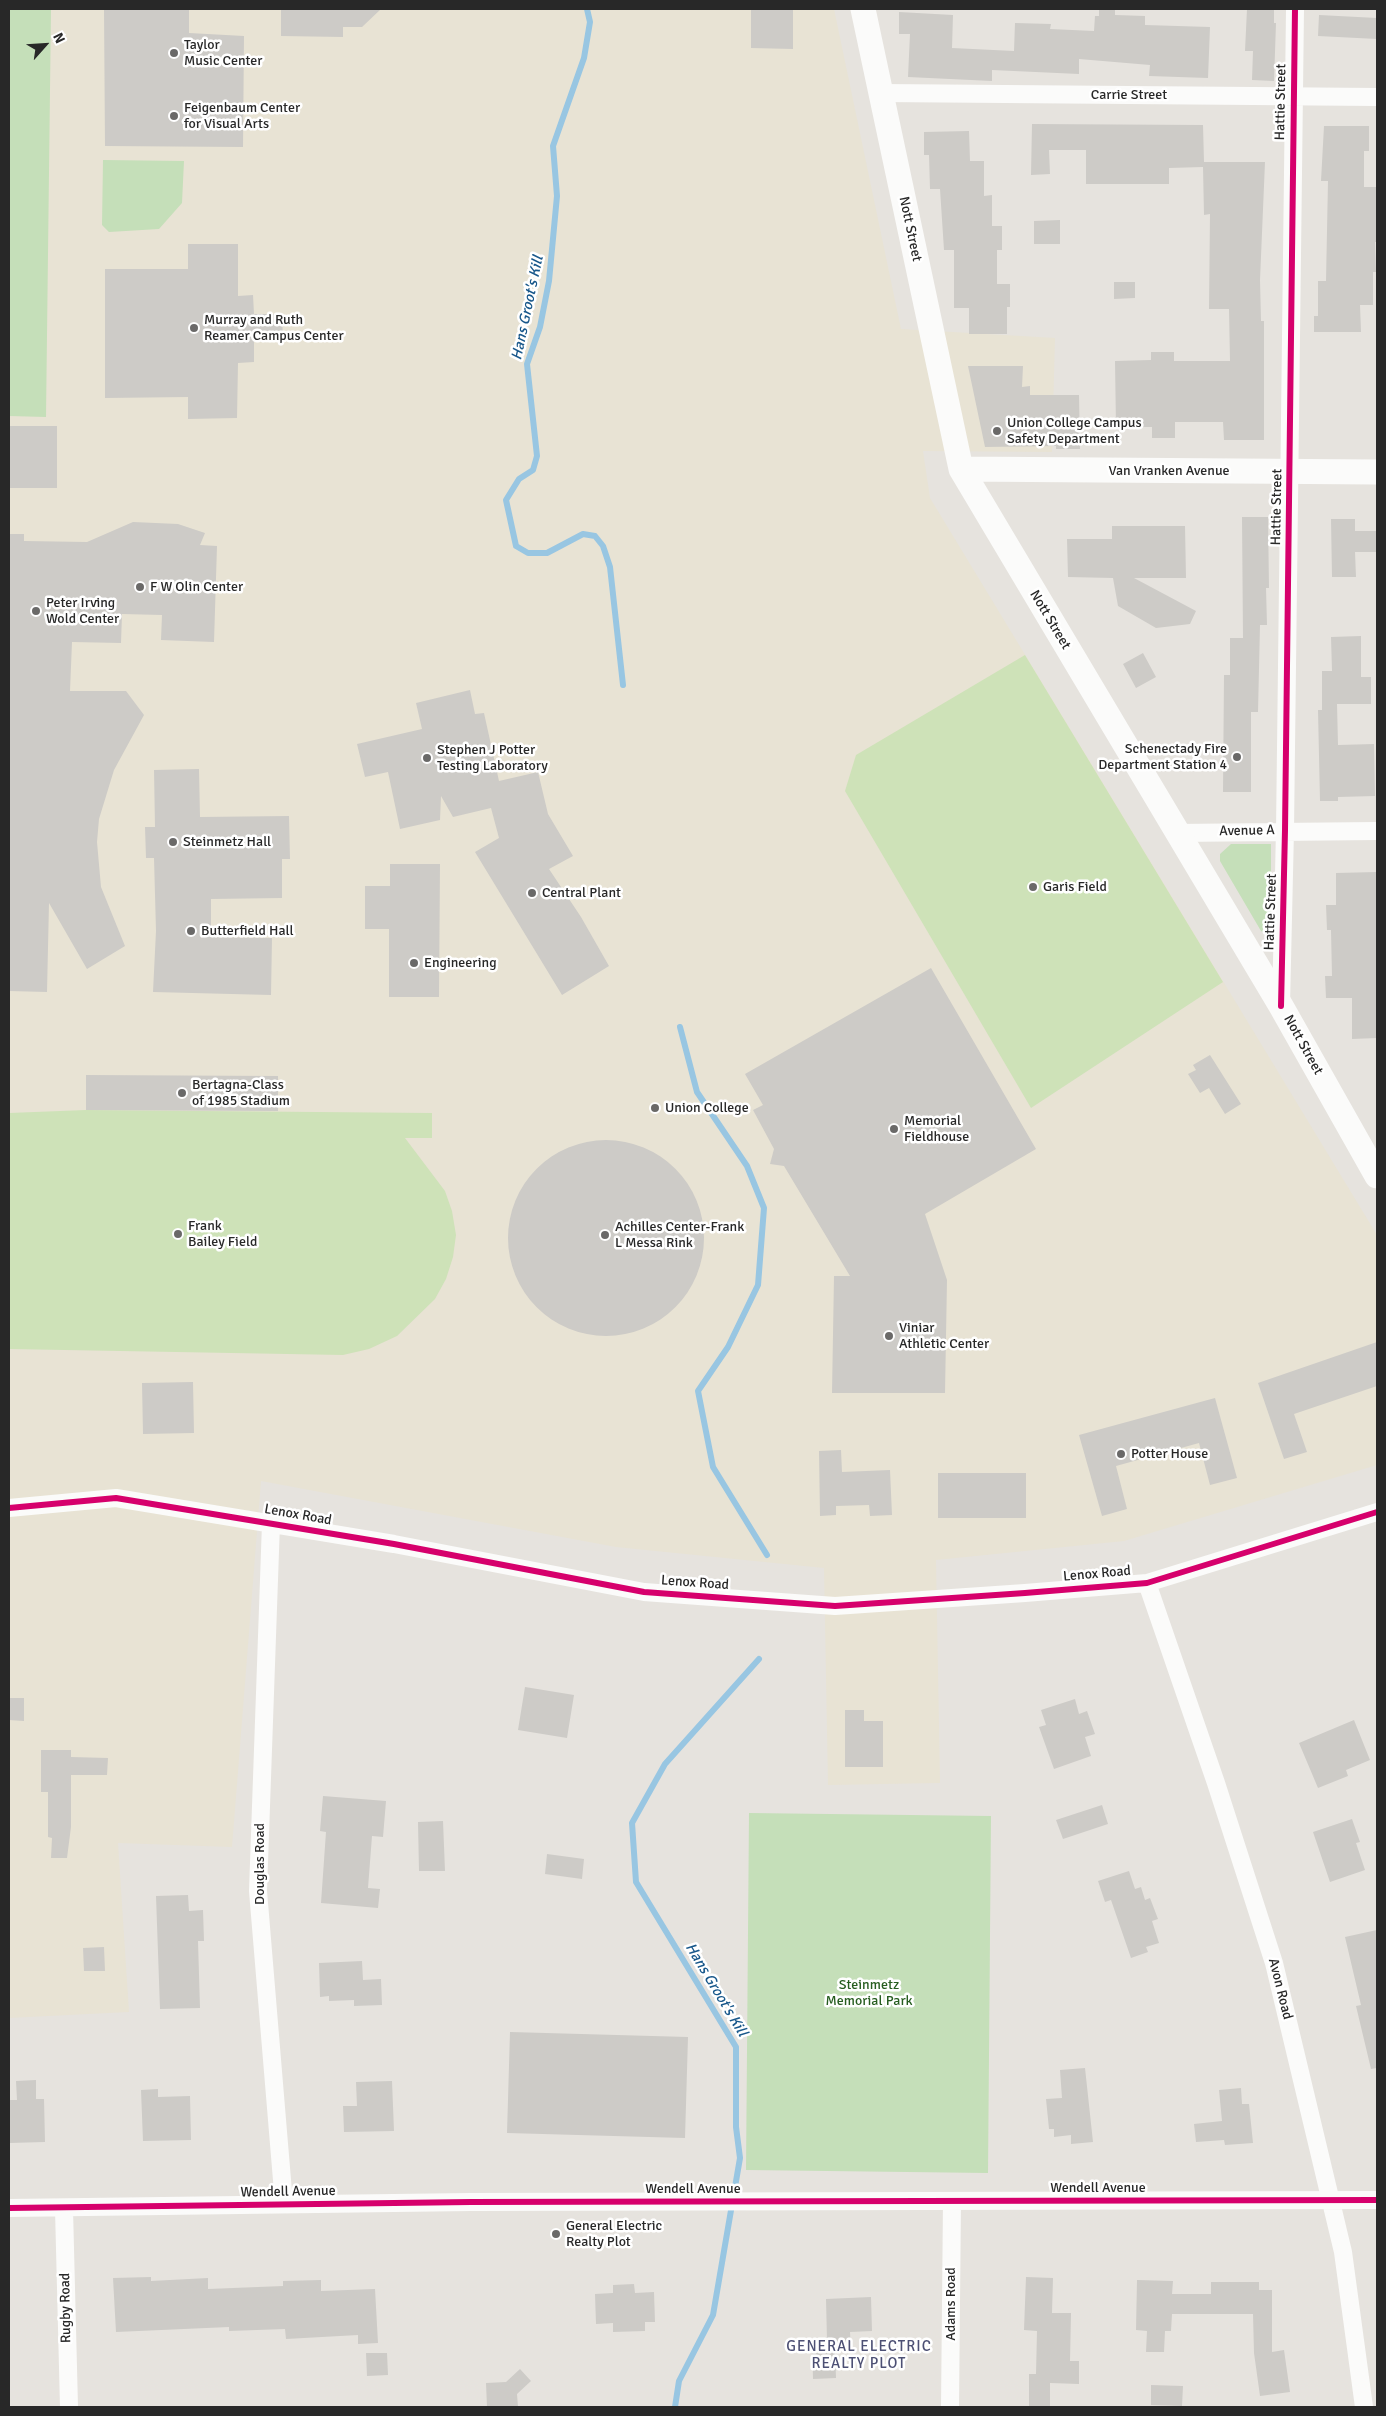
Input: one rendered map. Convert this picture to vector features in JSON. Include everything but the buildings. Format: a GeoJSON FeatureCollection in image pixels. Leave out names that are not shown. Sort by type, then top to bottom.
{"type":"FeatureCollection","features":[{"type":"Feature","properties":{"kind":"main road","name":"Nott Street"},"geometry":{"type":"LineString","coordinates":[[863,9],[961,469],[1374,1165]]}},
{"type":"Feature","properties":{"kind":"main road","name":"Van Vranken Avenue"},"geometry":{"type":"LineString","coordinates":[[961,469],[1377,472]]}},
{"type":"Feature","properties":{"kind":"street","name":"Hattie Street"},"geometry":{"type":"LineString","coordinates":[[1280,1006],[1285,830],[1295,9]]}},
{"type":"Feature","properties":{"kind":"street","name":"Carrie Street"},"geometry":{"type":"LineString","coordinates":[[881,92],[1377,96]]}},
{"type":"Feature","properties":{"kind":"street","name":"Avenue A"},"geometry":{"type":"LineString","coordinates":[[1176,833],[1285,830],[1377,831]]}},
{"type":"Feature","properties":{"kind":"street","name":"Lenox Road"},"geometry":{"type":"LineString","coordinates":[[9,1508],[116,1498],[271,1523],[644,1592],[826,1605],[1025,1594],[1147,1583],[1377,1512]]}},
{"type":"Feature","properties":{"kind":"street","name":"Douglas Road"},"geometry":{"type":"LineString","coordinates":[[271,1523],[258,1890],[284,2204]]}},
{"type":"Feature","properties":{"kind":"street","name":"Avon Road"},"geometry":{"type":"LineString","coordinates":[[1147,1583],[1274,1963],[1343,2252],[1364,2407]]}},
{"type":"Feature","properties":{"kind":"street","name":"Wendell Avenue"},"geometry":{"type":"LineString","coordinates":[[9,2208],[64,2209],[284,2204],[786,2201],[1377,2200]]}},
{"type":"Feature","properties":{"kind":"street","name":"Adams Road"},"geometry":{"type":"LineString","coordinates":[[950,2407],[952,2201]]}},
{"type":"Feature","properties":{"kind":"street","name":"Rugby Road"},"geometry":{"type":"LineString","coordinates":[[64,2209],[69,2407]]}},
{"type":"Feature","properties":{"kind":"shaded area","name":"Union College"},"geometry":{"type":"Polygon","coordinates":[[[9,9],[834,9],[901,329],[1055,338],[1052,452],[923,451],[930,498],[1377,1235],[1377,1465],[1124,1541],[936,1560],[940,1783],[828,1785],[824,1568],[616,1547],[261,1481],[232,1847],[118,1843],[129,2012],[9,2018],[9,9]]]}},
{"type":"Feature","properties":{"kind":"green space"},"geometry":{"type":"Polygon","coordinates":[[[9,9],[51,9],[46,417],[9,416],[9,9]]]}},
{"type":"Feature","properties":{"kind":"green space"},"geometry":{"type":"Polygon","coordinates":[[[103,160],[184,161],[182,203],[159,229],[109,232],[102,225],[103,160]]]}},
{"type":"Feature","properties":{"kind":"green space","name":"Garis Field"},"geometry":{"type":"Polygon","coordinates":[[[1025,655],[1223,982],[1031,1108],[845,791],[856,755],[1025,655]]]}},
{"type":"Feature","properties":{"kind":"green space"},"geometry":{"type":"Polygon","coordinates":[[[1231,844],[1271,844],[1271,926],[1265,933],[1261,931],[1220,861],[1220,854],[1231,844]]]}},
{"type":"Feature","properties":{"kind":"green space"},"geometry":{"type":"Polygon","coordinates":[[[86,1110],[432,1113],[432,1138],[405,1138],[445,1191],[452,1211],[456,1235],[453,1257],[446,1279],[435,1299],[397,1336],[369,1349],[343,1355],[9,1349],[9,1113],[86,1110]]]}},
{"type":"Feature","properties":{"kind":"green space","name":"Steinmetz Memorial Park"},"geometry":{"type":"Polygon","coordinates":[[[749,1813],[991,1816],[988,2173],[746,2170],[749,1813]]]}},
{"type":"Feature","properties":{"kind":"waterway","name":"Hans Groot's Kill"},"geometry":{"type":"LineString","coordinates":[[587,9],[590,22],[584,58],[553,146],[557,196],[549,281],[540,327],[527,364],[537,456],[533,470],[519,479],[506,500],[516,546],[528,553],[547,553],[583,534],[595,536],[603,546],[610,567],[623,685]]}},
{"type":"Feature","properties":{"kind":"waterway","name":"Hans Groot's Kill"},"geometry":{"type":"LineString","coordinates":[[680,1027],[697,1092],[747,1166],[764,1208],[758,1285],[728,1347],[698,1391],[713,1467],[767,1555]]}},
{"type":"Feature","properties":{"kind":"waterway","name":"Hans Groot's Kill"},"geometry":{"type":"LineString","coordinates":[[675,2407],[679,2381],[713,2315],[740,2158],[736,2127],[736,2047],[636,1882],[632,1823],[665,1764],[759,1659]]}},
{"type":"Feature","properties":{"kind":"cycle path"},"geometry":{"type":"LineString","coordinates":[[1281,1006],[1285,830],[1295,9]]}},
{"type":"Feature","properties":{"kind":"cycle path"},"geometry":{"type":"LineString","coordinates":[[9,1508],[116,1498],[394,1544],[644,1592],[835,1606],[1147,1583],[1377,1512]]}},
{"type":"Feature","properties":{"kind":"cycle path"},"geometry":{"type":"LineString","coordinates":[[9,2208],[471,2202],[1377,2200]]}},
{"type":"Feature","properties":{"kind":"place","name":"Taylor Music Center"},"geometry":{"type":"Point","coordinates":[174,53]}},
{"type":"Feature","properties":{"kind":"place","name":"Feigenbaum Center for Visual Arts"},"geometry":{"type":"Point","coordinates":[174,116]}},
{"type":"Feature","properties":{"kind":"place","name":"Murray and Ruth Reamer Campus Center"},"geometry":{"type":"Point","coordinates":[194,328]}},
{"type":"Feature","properties":{"kind":"place","name":"Union College Campus Safety Department"},"geometry":{"type":"Point","coordinates":[997,431]}},
{"type":"Feature","properties":{"kind":"place","name":"F W Olin Center"},"geometry":{"type":"Point","coordinates":[140,587]}},
{"type":"Feature","properties":{"kind":"place","name":"Peter Irving Wold Center"},"geometry":{"type":"Point","coordinates":[36,611]}},
{"type":"Feature","properties":{"kind":"place","name":"Schenectady Fire Department Station 4"},"geometry":{"type":"Point","coordinates":[1237,757]}},
{"type":"Feature","properties":{"kind":"place","name":"Stephen J Potter Testing Laboratory"},"geometry":{"type":"Point","coordinates":[427,758]}},
{"type":"Feature","properties":{"kind":"place","name":"Steinmetz Hall"},"geometry":{"type":"Point","coordinates":[173,842]}},
{"type":"Feature","properties":{"kind":"place","name":"Garis Field"},"geometry":{"type":"Point","coordinates":[1033,887]}},
{"type":"Feature","properties":{"kind":"place","name":"Central Plant"},"geometry":{"type":"Point","coordinates":[532,893]}},
{"type":"Feature","properties":{"kind":"place","name":"Butterfield Hall"},"geometry":{"type":"Point","coordinates":[191,931]}},
{"type":"Feature","properties":{"kind":"place","name":"Engineering"},"geometry":{"type":"Point","coordinates":[414,963]}},
{"type":"Feature","properties":{"kind":"place","name":"Bertagna-Class of 1985 Stadium"},"geometry":{"type":"Point","coordinates":[182,1093]}},
{"type":"Feature","properties":{"kind":"place","name":"Union College"},"geometry":{"type":"Point","coordinates":[655,1108]}},
{"type":"Feature","properties":{"kind":"place","name":"Memorial Fieldhouse"},"geometry":{"type":"Point","coordinates":[894,1129]}},
{"type":"Feature","properties":{"kind":"place","name":"Frank Bailey Field"},"geometry":{"type":"Point","coordinates":[178,1234]}},
{"type":"Feature","properties":{"kind":"place","name":"Achilles Center-Frank L Messa Rink"},"geometry":{"type":"Point","coordinates":[605,1235]}},
{"type":"Feature","properties":{"kind":"place","name":"Viniar Athletic Center"},"geometry":{"type":"Point","coordinates":[889,1336]}},
{"type":"Feature","properties":{"kind":"place","name":"Potter House"},"geometry":{"type":"Point","coordinates":[1121,1454]}},
{"type":"Feature","properties":{"kind":"place","name":"General Electric Realty Plot"},"geometry":{"type":"Point","coordinates":[556,2234]}},
{"type":"Feature","properties":{"kind":"district","name":"GENERAL ELECTRIC REALTY PLOT"},"geometry":{"type":"Point","coordinates":[859,2356]}}]}
